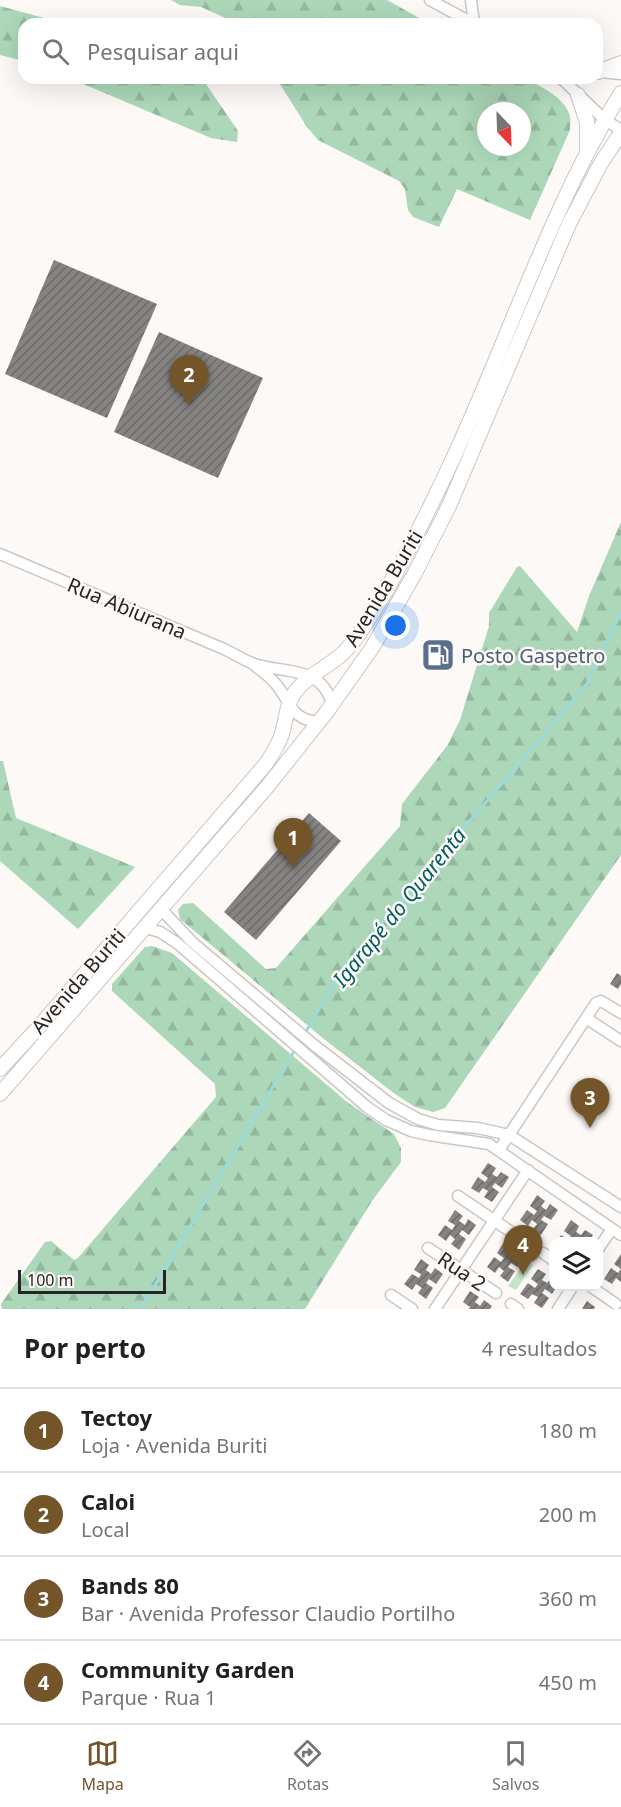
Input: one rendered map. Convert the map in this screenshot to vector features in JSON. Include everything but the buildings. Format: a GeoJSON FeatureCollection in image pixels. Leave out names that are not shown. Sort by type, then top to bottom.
{"type":"FeatureCollection","features":[{"type":"Feature","properties":{"kind":"main road"},"geometry":{"type":"LineString","coordinates":[[603,70],[621,63]]}},
{"type":"Feature","properties":{"kind":"main road","name":"Avenida Buriti"},"geometry":{"type":"LineString","coordinates":[[0,1068],[37,1029],[265,765],[282,734],[292,696],[301,685],[338,658],[375,609],[409,549],[451,463],[551,229],[587,153],[621,93]]}},
{"type":"Feature","properties":{"kind":"main road"},"geometry":{"type":"LineString","coordinates":[[578,95],[587,122],[587,153]]}},
{"type":"Feature","properties":{"kind":"main road","name":"Avenida Buriti"},"geometry":{"type":"LineString","coordinates":[[0,1094],[267,787],[332,705],[377,640],[427,550],[466,466],[569,224],[601,163],[621,131]]}},
{"type":"Feature","properties":{"kind":"street"},"geometry":{"type":"LineString","coordinates":[[430,0],[463,18]]}},
{"type":"Feature","properties":{"kind":"street"},"geometry":{"type":"LineString","coordinates":[[471,0],[473,18]]}},
{"type":"Feature","properties":{"kind":"street"},"geometry":{"type":"LineString","coordinates":[[603,72],[621,74]]}},
{"type":"Feature","properties":{"kind":"street"},"geometry":{"type":"LineString","coordinates":[[567,84],[605,120],[621,131]]}},
{"type":"Feature","properties":{"kind":"street","name":"Rua Abiurana"},"geometry":{"type":"LineString","coordinates":[[0,554],[253,663],[312,676]]}},
{"type":"Feature","properties":{"kind":"street","name":"Rua Abiurana"},"geometry":{"type":"LineString","coordinates":[[253,663],[275,683],[289,705],[301,718],[319,722]]}},
{"type":"Feature","properties":{"kind":"street"},"geometry":{"type":"LineString","coordinates":[[312,676],[326,688],[332,705]]}},
{"type":"Feature","properties":{"kind":"street"},"geometry":{"type":"LineString","coordinates":[[162,909],[185,936],[286,1028]]}},
{"type":"Feature","properties":{"kind":"street"},"geometry":{"type":"LineString","coordinates":[[146,928],[160,932],[177,943],[310,1048],[389,1103],[418,1119],[438,1125],[478,1128],[509,1135],[621,1208]]}},
{"type":"Feature","properties":{"kind":"street"},"geometry":{"type":"LineString","coordinates":[[499,1149],[596,1003],[600,1001],[621,1013]]}},
{"type":"Feature","properties":{"kind":"street"},"geometry":{"type":"LineString","coordinates":[[586,1018],[621,1041]]}},
{"type":"Feature","properties":{"kind":"street"},"geometry":{"type":"LineString","coordinates":[[310,1048],[367,1107],[398,1126],[429,1136],[489,1144],[499,1149],[617,1232],[603,1245]]}},
{"type":"Feature","properties":{"kind":"street"},"geometry":{"type":"LineString","coordinates":[[435,1309],[528,1170]]}},
{"type":"Feature","properties":{"kind":"street"},"geometry":{"type":"LineString","coordinates":[[560,1192],[573,1175]]}},
{"type":"Feature","properties":{"kind":"street"},"geometry":{"type":"LineString","coordinates":[[579,1206],[592,1188]]}},
{"type":"Feature","properties":{"kind":"street"},"geometry":{"type":"LineString","coordinates":[[458,1196],[532,1246]]}},
{"type":"Feature","properties":{"kind":"street","name":"Rua 2"},"geometry":{"type":"LineString","coordinates":[[428,1248],[496,1293]]}},
{"type":"Feature","properties":{"kind":"street"},"geometry":{"type":"LineString","coordinates":[[543,1253],[549,1257]]}},
{"type":"Feature","properties":{"kind":"street"},"geometry":{"type":"LineString","coordinates":[[558,1309],[570,1291]]}},
{"type":"Feature","properties":{"kind":"street"},"geometry":{"type":"LineString","coordinates":[[597,1291],[616,1304]]}},
{"type":"Feature","properties":{"kind":"street"},"geometry":{"type":"LineString","coordinates":[[391,1295],[412,1309]]}},
{"type":"Feature","properties":{"kind":"green space"},"geometry":{"type":"Polygon","coordinates":[[[171,0],[387,0],[419,18],[226,18],[201,7],[180,5],[171,0]]]}},
{"type":"Feature","properties":{"kind":"green space"},"geometry":{"type":"Polygon","coordinates":[[[0,6],[44,18],[18,18],[18,60],[0,55],[0,6]]]}},
{"type":"Feature","properties":{"kind":"green space"},"geometry":{"type":"Polygon","coordinates":[[[83,84],[206,84],[238,131],[237,142],[211,138],[83,84]]]}},
{"type":"Feature","properties":{"kind":"green space"},"geometry":{"type":"Polygon","coordinates":[[[280,84],[536,84],[563,103],[570,116],[570,130],[530,220],[457,189],[439,227],[413,217],[408,210],[405,189],[399,181],[318,140],[280,84]]]}},
{"type":"Feature","properties":{"kind":"green space"},"geometry":{"type":"Polygon","coordinates":[[[621,522],[621,855],[445,1108],[433,1112],[415,1107],[324,1039],[180,919],[178,910],[183,904],[193,903],[266,969],[276,968],[400,826],[402,804],[447,746],[460,720],[489,626],[489,613],[517,567],[520,566],[577,632],[589,596],[621,522]]]}},
{"type":"Feature","properties":{"kind":"green space"},"geometry":{"type":"Polygon","coordinates":[[[0,761],[3,761],[16,818],[135,867],[78,929],[0,861],[0,761]]]}},
{"type":"Feature","properties":{"kind":"green space"},"geometry":{"type":"Polygon","coordinates":[[[152,946],[172,953],[347,1102],[394,1134],[401,1148],[401,1162],[372,1201],[305,1309],[2,1309],[1,1304],[45,1242],[51,1241],[74,1260],[78,1258],[216,1097],[215,1084],[112,991],[112,984],[145,947],[152,946]]]}},
{"type":"Feature","properties":{"kind":"green space"},"geometry":{"type":"Polygon","coordinates":[[[527,1260],[533,1265],[516,1290],[508,1286],[527,1260]]]}},
{"type":"Feature","properties":{"kind":"waterway","name":"Igarapé do Quarenta"},"geometry":{"type":"LineString","coordinates":[[141,1309],[343,969],[587,684],[621,612]]}},
{"type":"Feature","properties":{"kind":"place","name":"Caloi"},"geometry":{"type":"Point","coordinates":[189,405]}},
{"type":"Feature","properties":{"kind":"place","name":"Posto Gaspetro"},"geometry":{"type":"Point","coordinates":[438,655]}},
{"type":"Feature","properties":{"kind":"place","name":"Tectoy"},"geometry":{"type":"Point","coordinates":[293,868]}},
{"type":"Feature","properties":{"kind":"place","name":"Bands 80"},"geometry":{"type":"Point","coordinates":[590,1128]}},
{"type":"Feature","properties":{"kind":"place","name":"Community Garden"},"geometry":{"type":"Point","coordinates":[523,1275]}}]}
